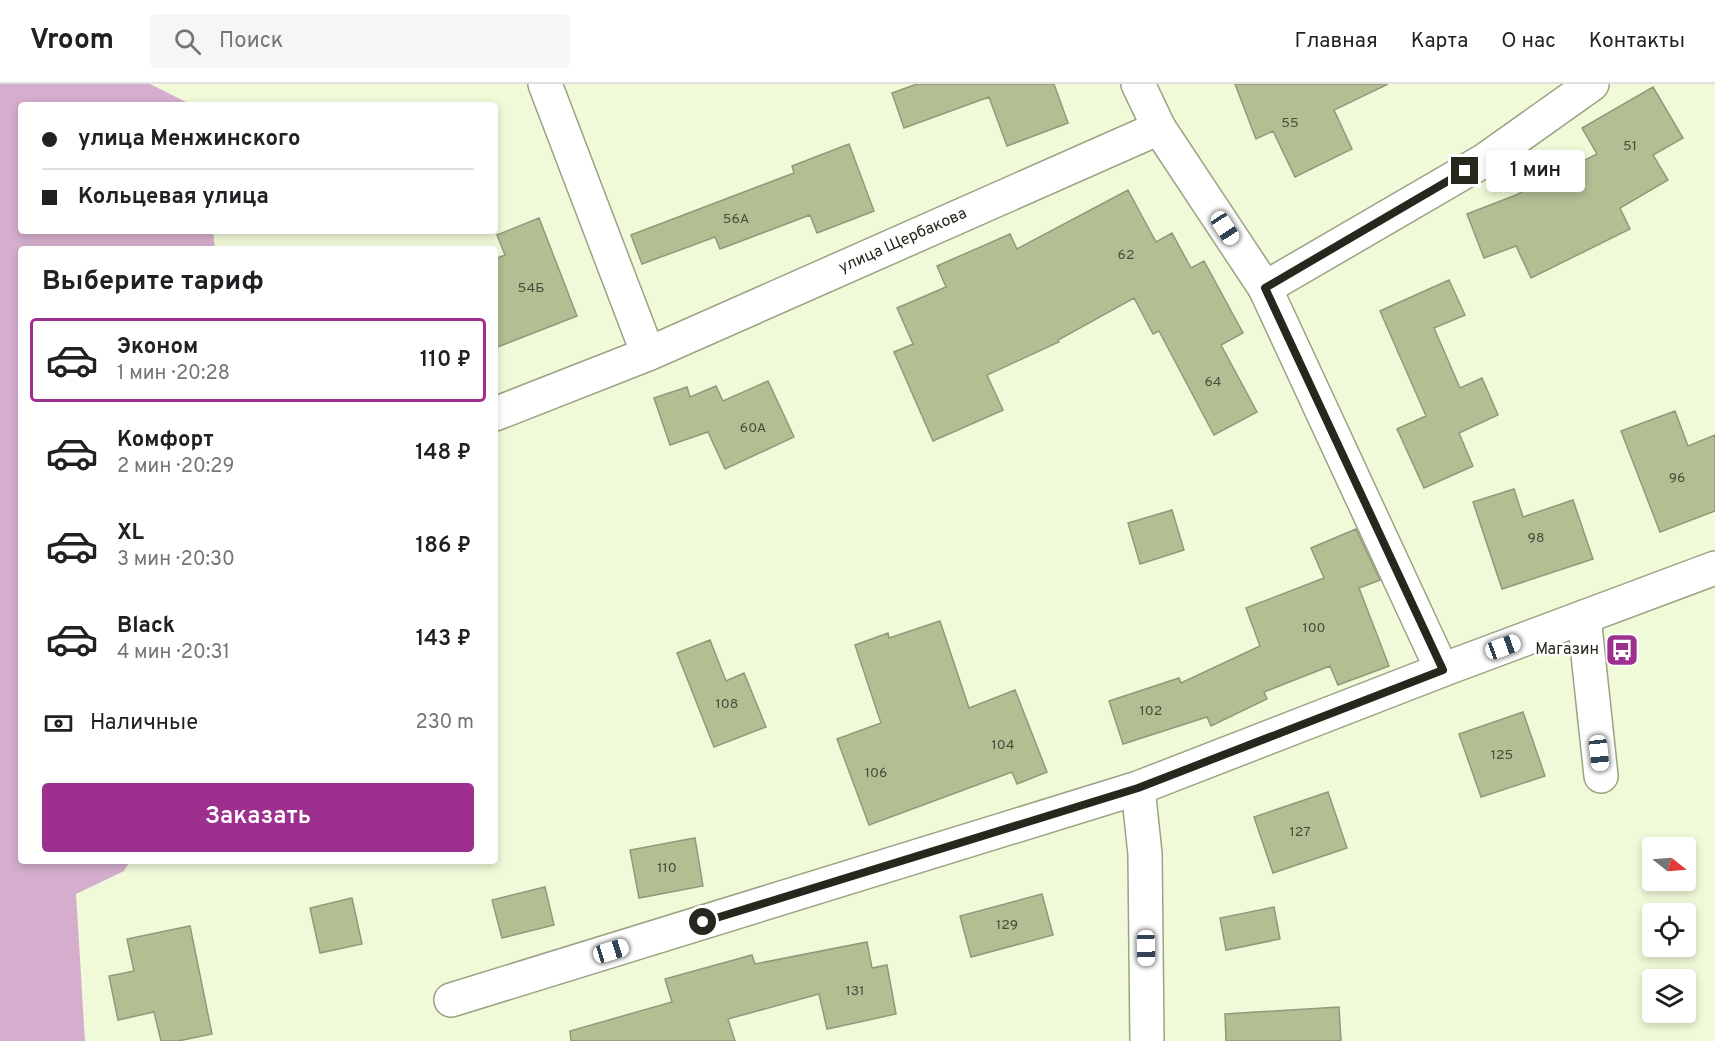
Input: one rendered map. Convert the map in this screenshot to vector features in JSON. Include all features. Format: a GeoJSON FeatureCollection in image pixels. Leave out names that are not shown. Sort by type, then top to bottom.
{"type":"FeatureCollection","features":[{"type":"Feature","properties":{"kind":"street"},"geometry":{"type":"LineString","coordinates":[[545,84],[648,354]]}},
{"type":"Feature","properties":{"kind":"street"},"geometry":{"type":"LineString","coordinates":[[1138,84],[1159,128],[1265,288],[1443,670]]}},
{"type":"Feature","properties":{"kind":"street"},"geometry":{"type":"LineString","coordinates":[[1265,288],[1485,160],[1592,84]]}},
{"type":"Feature","properties":{"kind":"street","name":"улица Щербакова"},"geometry":{"type":"LineString","coordinates":[[498,413],[648,354],[1159,128]]}},
{"type":"Feature","properties":{"kind":"street"},"geometry":{"type":"LineString","coordinates":[[451,1000],[1138,788],[1715,568]]}},
{"type":"Feature","properties":{"kind":"street"},"geometry":{"type":"LineString","coordinates":[[1584,617],[1601,776]]}},
{"type":"Feature","properties":{"kind":"street"},"geometry":{"type":"LineString","coordinates":[[1138,788],[1145,854],[1147,1041]]}},
{"type":"Feature","properties":{"kind":"shaded area"},"geometry":{"type":"Polygon","coordinates":[[[0,84],[150,84],[186,102],[18,102],[18,234],[213,234],[215,246],[18,246],[18,864],[128,864],[124,871],[76,894],[85,1041],[0,1041],[0,84]]]}},
{"type":"Feature","properties":{"kind":"building"},"geometry":{"type":"Polygon","coordinates":[[[917,84],[1054,84],[1068,123],[1007,146],[989,97],[904,128],[892,93],[917,84]]]}},
{"type":"Feature","properties":{"kind":"building"},"geometry":{"type":"Polygon","coordinates":[[[1235,84],[1388,84],[1334,110],[1352,149],[1295,177],[1273,131],[1256,139],[1235,84]]]}},
{"type":"Feature","properties":{"kind":"building"},"geometry":{"type":"Polygon","coordinates":[[[1653,87],[1683,138],[1653,155],[1668,180],[1620,208],[1630,229],[1531,278],[1516,246],[1484,258],[1467,214],[1516,195],[1597,154],[1582,128],[1653,87]]]}},
{"type":"Feature","properties":{"kind":"building"},"geometry":{"type":"Polygon","coordinates":[[[849,144],[874,211],[817,233],[810,215],[720,249],[715,237],[642,264],[631,235],[794,173],[792,166],[849,144]]]}},
{"type":"Feature","properties":{"kind":"building"},"geometry":{"type":"Polygon","coordinates":[[[1128,190],[1156,242],[1172,233],[1191,268],[1204,261],[1243,333],[1221,345],[1257,412],[1214,435],[1159,331],[1153,334],[1134,298],[1058,340],[1059,342],[987,375],[1003,410],[933,441],[894,352],[913,344],[897,308],[946,287],[937,266],[1010,234],[1017,249],[1128,190]]]}},
{"type":"Feature","properties":{"kind":"building"},"geometry":{"type":"Polygon","coordinates":[[[539,218],[577,316],[498,347],[498,258],[505,255],[497,235],[539,218]]]}},
{"type":"Feature","properties":{"kind":"building"},"geometry":{"type":"Polygon","coordinates":[[[1449,280],[1465,315],[1434,328],[1460,388],[1482,378],[1498,415],[1459,433],[1473,466],[1424,488],[1397,429],[1426,416],[1380,311],[1449,280]]]}},
{"type":"Feature","properties":{"kind":"building"},"geometry":{"type":"Polygon","coordinates":[[[768,381],[794,437],[725,469],[708,432],[670,445],[654,398],[687,387],[690,397],[716,386],[723,401],[768,381]]]}},
{"type":"Feature","properties":{"kind":"building"},"geometry":{"type":"Polygon","coordinates":[[[1675,411],[1688,446],[1715,435],[1715,511],[1660,532],[1621,431],[1675,411]]]}},
{"type":"Feature","properties":{"kind":"building"},"geometry":{"type":"Polygon","coordinates":[[[1514,489],[1523,517],[1573,500],[1593,559],[1502,589],[1473,502],[1514,489]]]}},
{"type":"Feature","properties":{"kind":"building"},"geometry":{"type":"Polygon","coordinates":[[[1172,510],[1184,550],[1140,564],[1128,523],[1172,510]]]}},
{"type":"Feature","properties":{"kind":"building"},"geometry":{"type":"Polygon","coordinates":[[[1356,529],[1380,580],[1359,588],[1389,666],[1338,685],[1330,666],[1264,692],[1267,699],[1211,726],[1207,717],[1123,744],[1109,701],[1179,678],[1181,683],[1260,646],[1246,608],[1324,578],[1311,548],[1356,529]]]}},
{"type":"Feature","properties":{"kind":"building"},"geometry":{"type":"Polygon","coordinates":[[[940,621],[969,708],[1015,690],[1047,772],[1017,784],[1012,772],[869,825],[837,739],[881,723],[855,645],[888,633],[889,638],[940,621]]]}},
{"type":"Feature","properties":{"kind":"building"},"geometry":{"type":"Polygon","coordinates":[[[710,640],[726,681],[744,673],[766,727],[714,747],[677,653],[710,640]]]}},
{"type":"Feature","properties":{"kind":"building"},"geometry":{"type":"Polygon","coordinates":[[[1523,712],[1545,776],[1481,797],[1459,734],[1523,712]]]}},
{"type":"Feature","properties":{"kind":"building"},"geometry":{"type":"Polygon","coordinates":[[[1328,792],[1347,848],[1273,873],[1254,817],[1328,792]]]}},
{"type":"Feature","properties":{"kind":"building"},"geometry":{"type":"Polygon","coordinates":[[[695,838],[703,886],[639,898],[630,850],[695,838]]]}},
{"type":"Feature","properties":{"kind":"building"},"geometry":{"type":"Polygon","coordinates":[[[545,887],[554,925],[502,938],[492,900],[545,887]]]}},
{"type":"Feature","properties":{"kind":"building"},"geometry":{"type":"Polygon","coordinates":[[[1042,894],[1053,935],[971,957],[960,916],[1042,894]]]}},
{"type":"Feature","properties":{"kind":"building"},"geometry":{"type":"Polygon","coordinates":[[[352,898],[362,944],[320,953],[310,908],[352,898]]]}},
{"type":"Feature","properties":{"kind":"building"},"geometry":{"type":"Polygon","coordinates":[[[1274,907],[1280,939],[1226,950],[1220,918],[1274,907]]]}},
{"type":"Feature","properties":{"kind":"building"},"geometry":{"type":"Polygon","coordinates":[[[190,926],[212,1034],[178,1041],[161,1041],[154,1012],[118,1020],[109,976],[134,971],[127,939],[190,926]]]}},
{"type":"Feature","properties":{"kind":"building"},"geometry":{"type":"Polygon","coordinates":[[[867,942],[872,968],[887,965],[896,1014],[827,1029],[819,994],[728,1019],[735,1041],[571,1041],[570,1031],[672,1002],[665,979],[752,955],[755,964],[867,942]]]}},
{"type":"Feature","properties":{"kind":"building"},"geometry":{"type":"Polygon","coordinates":[[[1339,1007],[1341,1041],[1226,1041],[1225,1014],[1339,1007]]]}},
{"type":"Feature","properties":{"kind":"place","name":"Магазин"},"geometry":{"type":"Point","coordinates":[1622,650]}},
{"type":"Feature","properties":{"kind":"route"},"geometry":{"type":"LineString","coordinates":[[703,922],[1138,788],[1443,670],[1265,288],[1465,171]]}}]}
